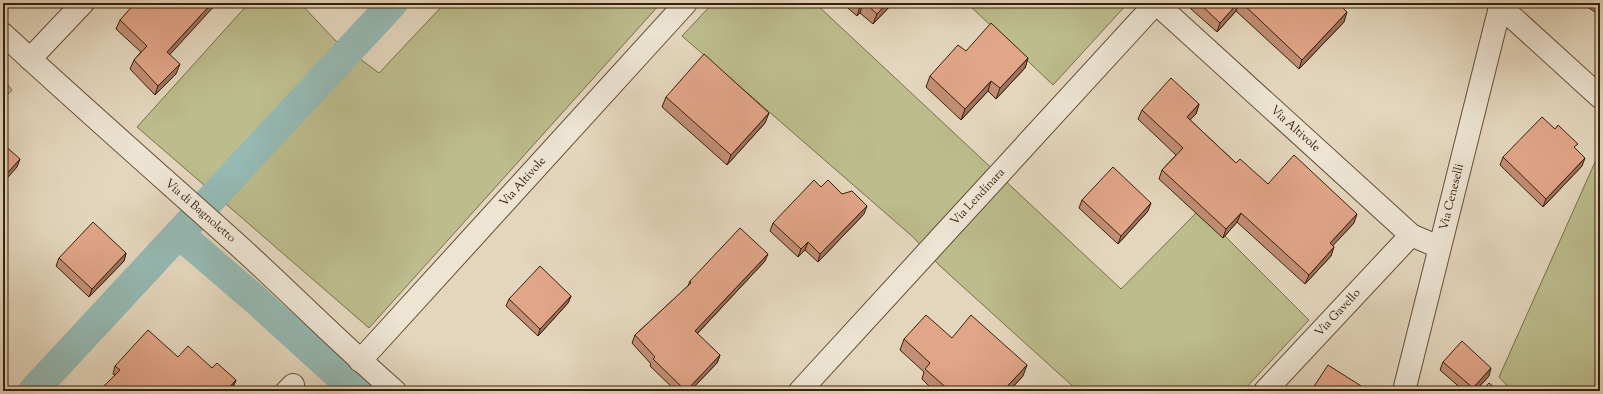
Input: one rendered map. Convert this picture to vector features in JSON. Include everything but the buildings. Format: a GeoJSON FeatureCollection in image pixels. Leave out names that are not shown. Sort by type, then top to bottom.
{"type":"FeatureCollection","features":[{"type":"Feature","properties":{"kind":"street"},"geometry":{"type":"LineString","coordinates":[[30,59],[82,3]]}},
{"type":"Feature","properties":{"kind":"street","name":"Via Altivole"},"geometry":{"type":"LineString","coordinates":[[360,361],[686,3]]}},
{"type":"Feature","properties":{"kind":"street","name":"Via Altivole"},"geometry":{"type":"LineString","coordinates":[[1156,3],[1411,235],[1439,247]]}},
{"type":"Feature","properties":{"kind":"street","name":"Via Lendinara"},"geometry":{"type":"LineString","coordinates":[[800,391],[1156,3]]}},
{"type":"Feature","properties":{"kind":"street"},"geometry":{"type":"LineString","coordinates":[[1500,4],[1600,97]]}},
{"type":"Feature","properties":{"kind":"street","name":"Via Ceneselli"},"geometry":{"type":"LineString","coordinates":[[1404,391],[1500,4]]}},
{"type":"Feature","properties":{"kind":"street","name":"Via di Bagnoletto"},"geometry":{"type":"LineString","coordinates":[[3,34],[189,203],[230,238],[360,361],[394,391]]}},
{"type":"Feature","properties":{"kind":"street","name":"Via Gavello"},"geometry":{"type":"LineString","coordinates":[[1265,391],[1411,235]]}},
{"type":"Feature","properties":{"kind":"green space"},"geometry":{"type":"Polygon","coordinates":[[[249,3],[300,3],[336,41],[379,73],[445,3],[660,4],[369,328],[137,127],[249,3]]]}},
{"type":"Feature","properties":{"kind":"green space"},"geometry":{"type":"Polygon","coordinates":[[[713,3],[815,3],[1121,289],[1199,210],[1309,320],[1243,391],[1078,391],[940,266],[913,237],[682,36],[713,3]]]}},
{"type":"Feature","properties":{"kind":"green space"},"geometry":{"type":"Polygon","coordinates":[[[967,3],[1128,3],[1053,85],[967,3]]]}},
{"type":"Feature","properties":{"kind":"green space"},"geometry":{"type":"Polygon","coordinates":[[[3,79],[12,90],[3,100],[3,79]]]}},
{"type":"Feature","properties":{"kind":"green space"},"geometry":{"type":"Polygon","coordinates":[[[1600,151],[1600,378],[1591,391],[1512,391],[1499,377],[1600,151]]]}},
{"type":"Feature","properties":{"kind":"waterway"},"geometry":{"type":"LineString","coordinates":[[33,391],[393,3]]}},
{"type":"Feature","properties":{"kind":"waterway"},"geometry":{"type":"LineString","coordinates":[[179,234],[256,300],[356,391]]}}]}
